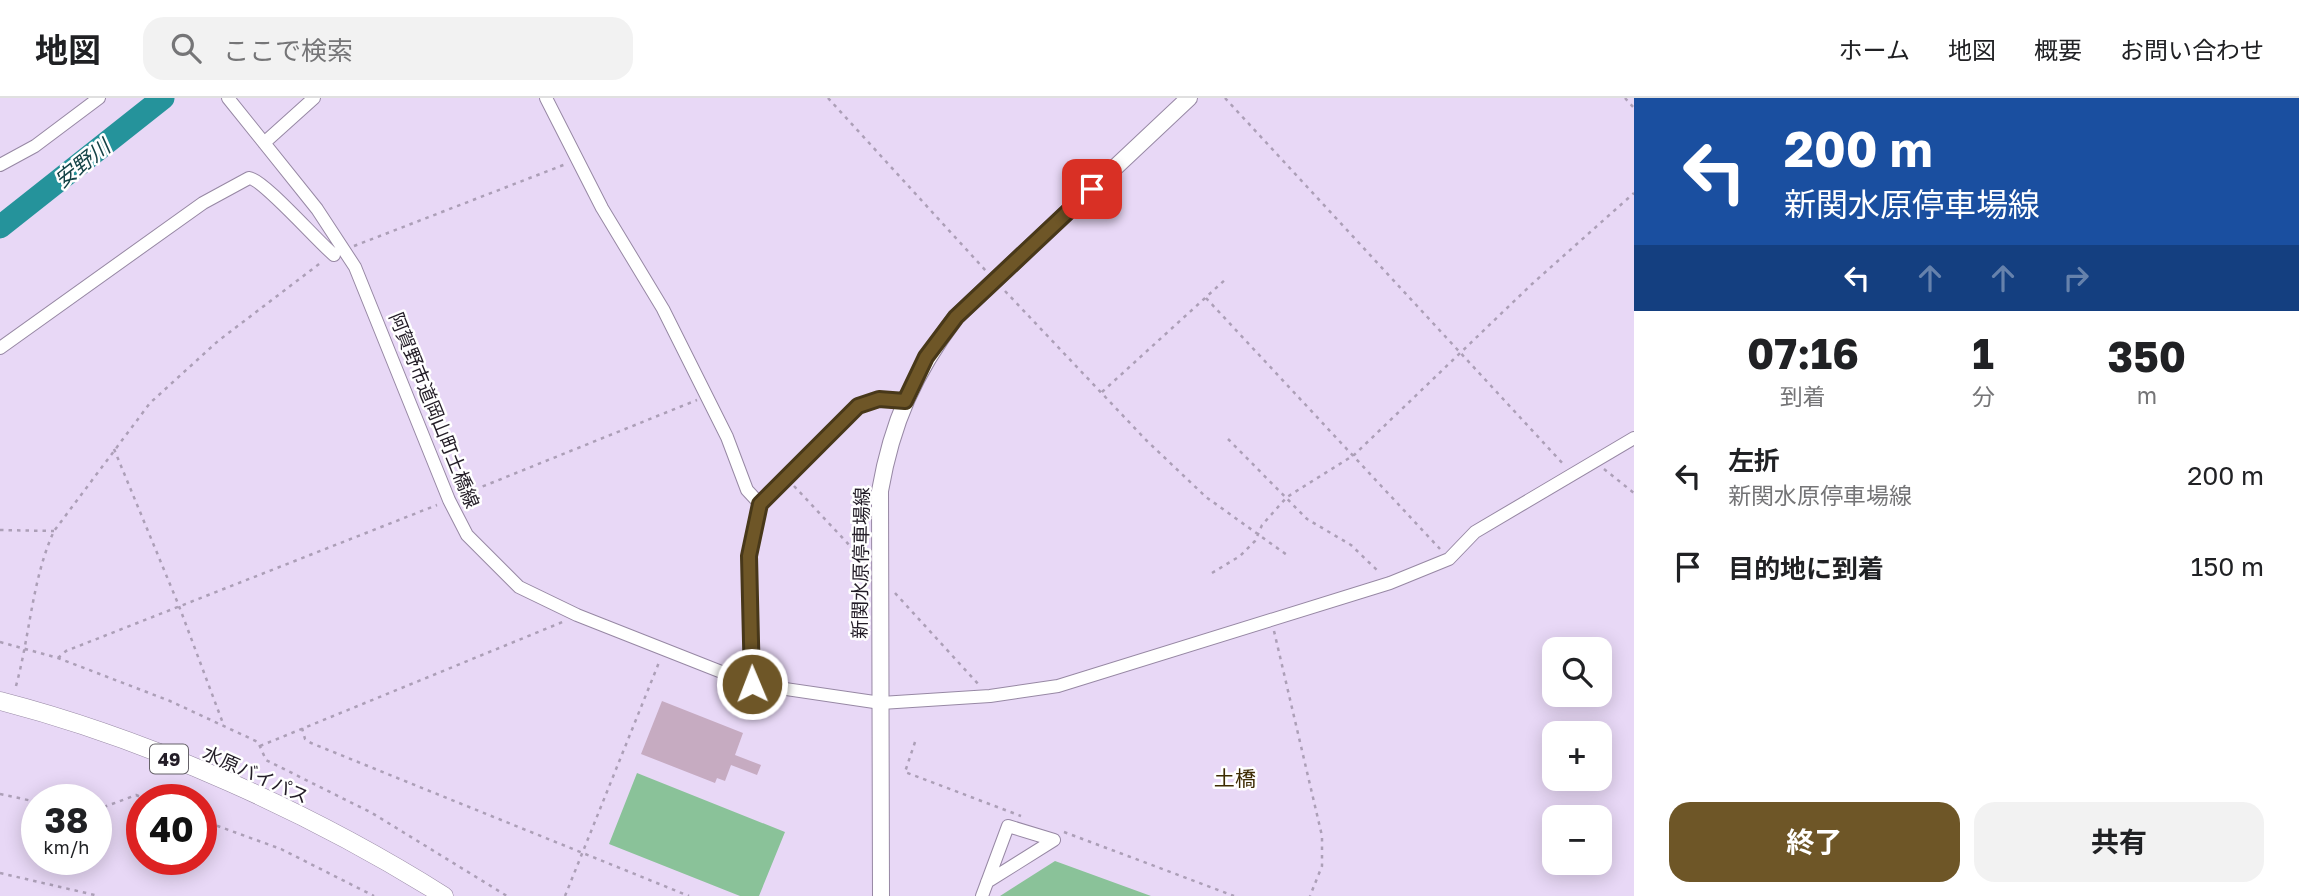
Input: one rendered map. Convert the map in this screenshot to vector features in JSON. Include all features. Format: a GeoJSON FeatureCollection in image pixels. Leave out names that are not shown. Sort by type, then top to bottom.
{"type":"FeatureCollection","features":[{"type":"Feature","properties":{"kind":"highway","name":"水原バイパス"},"geometry":{"type":"LineString","coordinates":[[0,701],[55,715],[220,780],[334,832],[444,896]]}},
{"type":"Feature","properties":{"kind":"main road","name":"新関水原停車場線"},"geometry":{"type":"LineString","coordinates":[[881,896],[880,491],[888,445],[905,401],[934,347],[956,317],[1189,98]]}},
{"type":"Feature","properties":{"kind":"street"},"geometry":{"type":"LineString","coordinates":[[0,164],[35,146],[99,98]]}},
{"type":"Feature","properties":{"kind":"street","name":"阿賀野市道岡山町土橋線"},"geometry":{"type":"LineString","coordinates":[[228,98],[317,209],[339,253],[366,289],[449,500],[467,535],[519,587],[578,615],[752,684],[881,703],[990,696],[1058,686],[1390,583],[1449,559]]}},
{"type":"Feature","properties":{"kind":"street"},"geometry":{"type":"LineString","coordinates":[[264,143],[314,98]]}},
{"type":"Feature","properties":{"kind":"street"},"geometry":{"type":"LineString","coordinates":[[546,98],[576,160],[663,309],[727,437],[747,490],[760,504]]}},
{"type":"Feature","properties":{"kind":"street"},"geometry":{"type":"LineString","coordinates":[[0,348],[203,202],[249,178],[261,182],[312,237],[339,253]]}},
{"type":"Feature","properties":{"kind":"street"},"geometry":{"type":"LineString","coordinates":[[752,684],[749,556],[760,504],[858,406],[879,399],[905,401]]}},
{"type":"Feature","properties":{"kind":"street"},"geometry":{"type":"LineString","coordinates":[[1449,559],[1475,532],[1634,438]]}},
{"type":"Feature","properties":{"kind":"street"},"geometry":{"type":"LineString","coordinates":[[982,896],[987,882],[1007,826],[1054,840],[987,882]]}},
{"type":"Feature","properties":{"kind":"path"},"geometry":{"type":"LineString","coordinates":[[828,98],[1146,440],[1206,498],[1286,555]]}},
{"type":"Feature","properties":{"kind":"path"},"geometry":{"type":"LineString","coordinates":[[1225,98],[1572,474]]}},
{"type":"Feature","properties":{"kind":"path"},"geometry":{"type":"LineString","coordinates":[[1625,98],[1634,108]]}},
{"type":"Feature","properties":{"kind":"path"},"geometry":{"type":"LineString","coordinates":[[16,686],[26,649],[44,553],[54,531],[150,403],[185,368],[314,266],[339,253],[576,160]]}},
{"type":"Feature","properties":{"kind":"path"},"geometry":{"type":"LineString","coordinates":[[1212,573],[1240,556],[1287,497],[1354,455],[1532,284],[1634,193]]}},
{"type":"Feature","properties":{"kind":"path"},"geometry":{"type":"LineString","coordinates":[[1102,392],[1227,278]]}},
{"type":"Feature","properties":{"kind":"path"},"geometry":{"type":"LineString","coordinates":[[1206,298],[1449,559]]}},
{"type":"Feature","properties":{"kind":"path"},"geometry":{"type":"LineString","coordinates":[[58,658],[66,651],[706,397]]}},
{"type":"Feature","properties":{"kind":"path"},"geometry":{"type":"LineString","coordinates":[[1228,439],[1307,519],[1351,545],[1390,583]]}},
{"type":"Feature","properties":{"kind":"path"},"geometry":{"type":"LineString","coordinates":[[114,450],[179,606],[224,727]]}},
{"type":"Feature","properties":{"kind":"path"},"geometry":{"type":"LineString","coordinates":[[1595,462],[1634,493]]}},
{"type":"Feature","properties":{"kind":"path"},"geometry":{"type":"LineString","coordinates":[[0,530],[54,531]]}},
{"type":"Feature","properties":{"kind":"path"},"geometry":{"type":"LineString","coordinates":[[260,746],[578,615]]}},
{"type":"Feature","properties":{"kind":"path"},"geometry":{"type":"LineString","coordinates":[[1271,618],[1322,836],[1322,866],[1310,896]]}},
{"type":"Feature","properties":{"kind":"path"},"geometry":{"type":"LineString","coordinates":[[0,642],[58,658],[170,701],[258,742],[266,761],[372,813],[507,896]]}},
{"type":"Feature","properties":{"kind":"path"},"geometry":{"type":"LineString","coordinates":[[565,896],[663,650]]}},
{"type":"Feature","properties":{"kind":"path"},"geometry":{"type":"LineString","coordinates":[[302,729],[305,738],[311,743],[689,896]]}},
{"type":"Feature","properties":{"kind":"path"},"geometry":{"type":"LineString","coordinates":[[0,794],[21,799]]}},
{"type":"Feature","properties":{"kind":"path"},"geometry":{"type":"LineString","coordinates":[[217,826],[281,849],[374,896]]}},
{"type":"Feature","properties":{"kind":"path"},"geometry":{"type":"LineString","coordinates":[[0,873],[99,896]]}},
{"type":"Feature","properties":{"kind":"green space"},"geometry":{"type":"Polygon","coordinates":[[[637,773],[785,832],[759,896],[740,896],[609,844],[637,773]]]}},
{"type":"Feature","properties":{"kind":"green space"},"geometry":{"type":"Polygon","coordinates":[[[1055,861],[1151,896],[1000,896],[1055,861]]]}},
{"type":"Feature","properties":{"kind":"building"},"geometry":{"type":"Polygon","coordinates":[[[662,701],[743,733],[735,755],[761,765],[757,775],[731,765],[725,781],[717,778],[715,783],[641,754],[662,701]]]}},
{"type":"Feature","properties":{"kind":"waterway","name":"安野川"},"geometry":{"type":"LineString","coordinates":[[0,227],[163,98]]}},
{"type":"Feature","properties":{"kind":"district","name":"土橋"},"geometry":{"type":"Point","coordinates":[1235,778]}},
{"type":"Feature","properties":{"kind":"route"},"geometry":{"type":"LineString","coordinates":[[752,684],[749,556],[760,504],[785,476],[858,406],[879,399],[905,401],[926,357],[956,317],[1092,189]]}}]}
